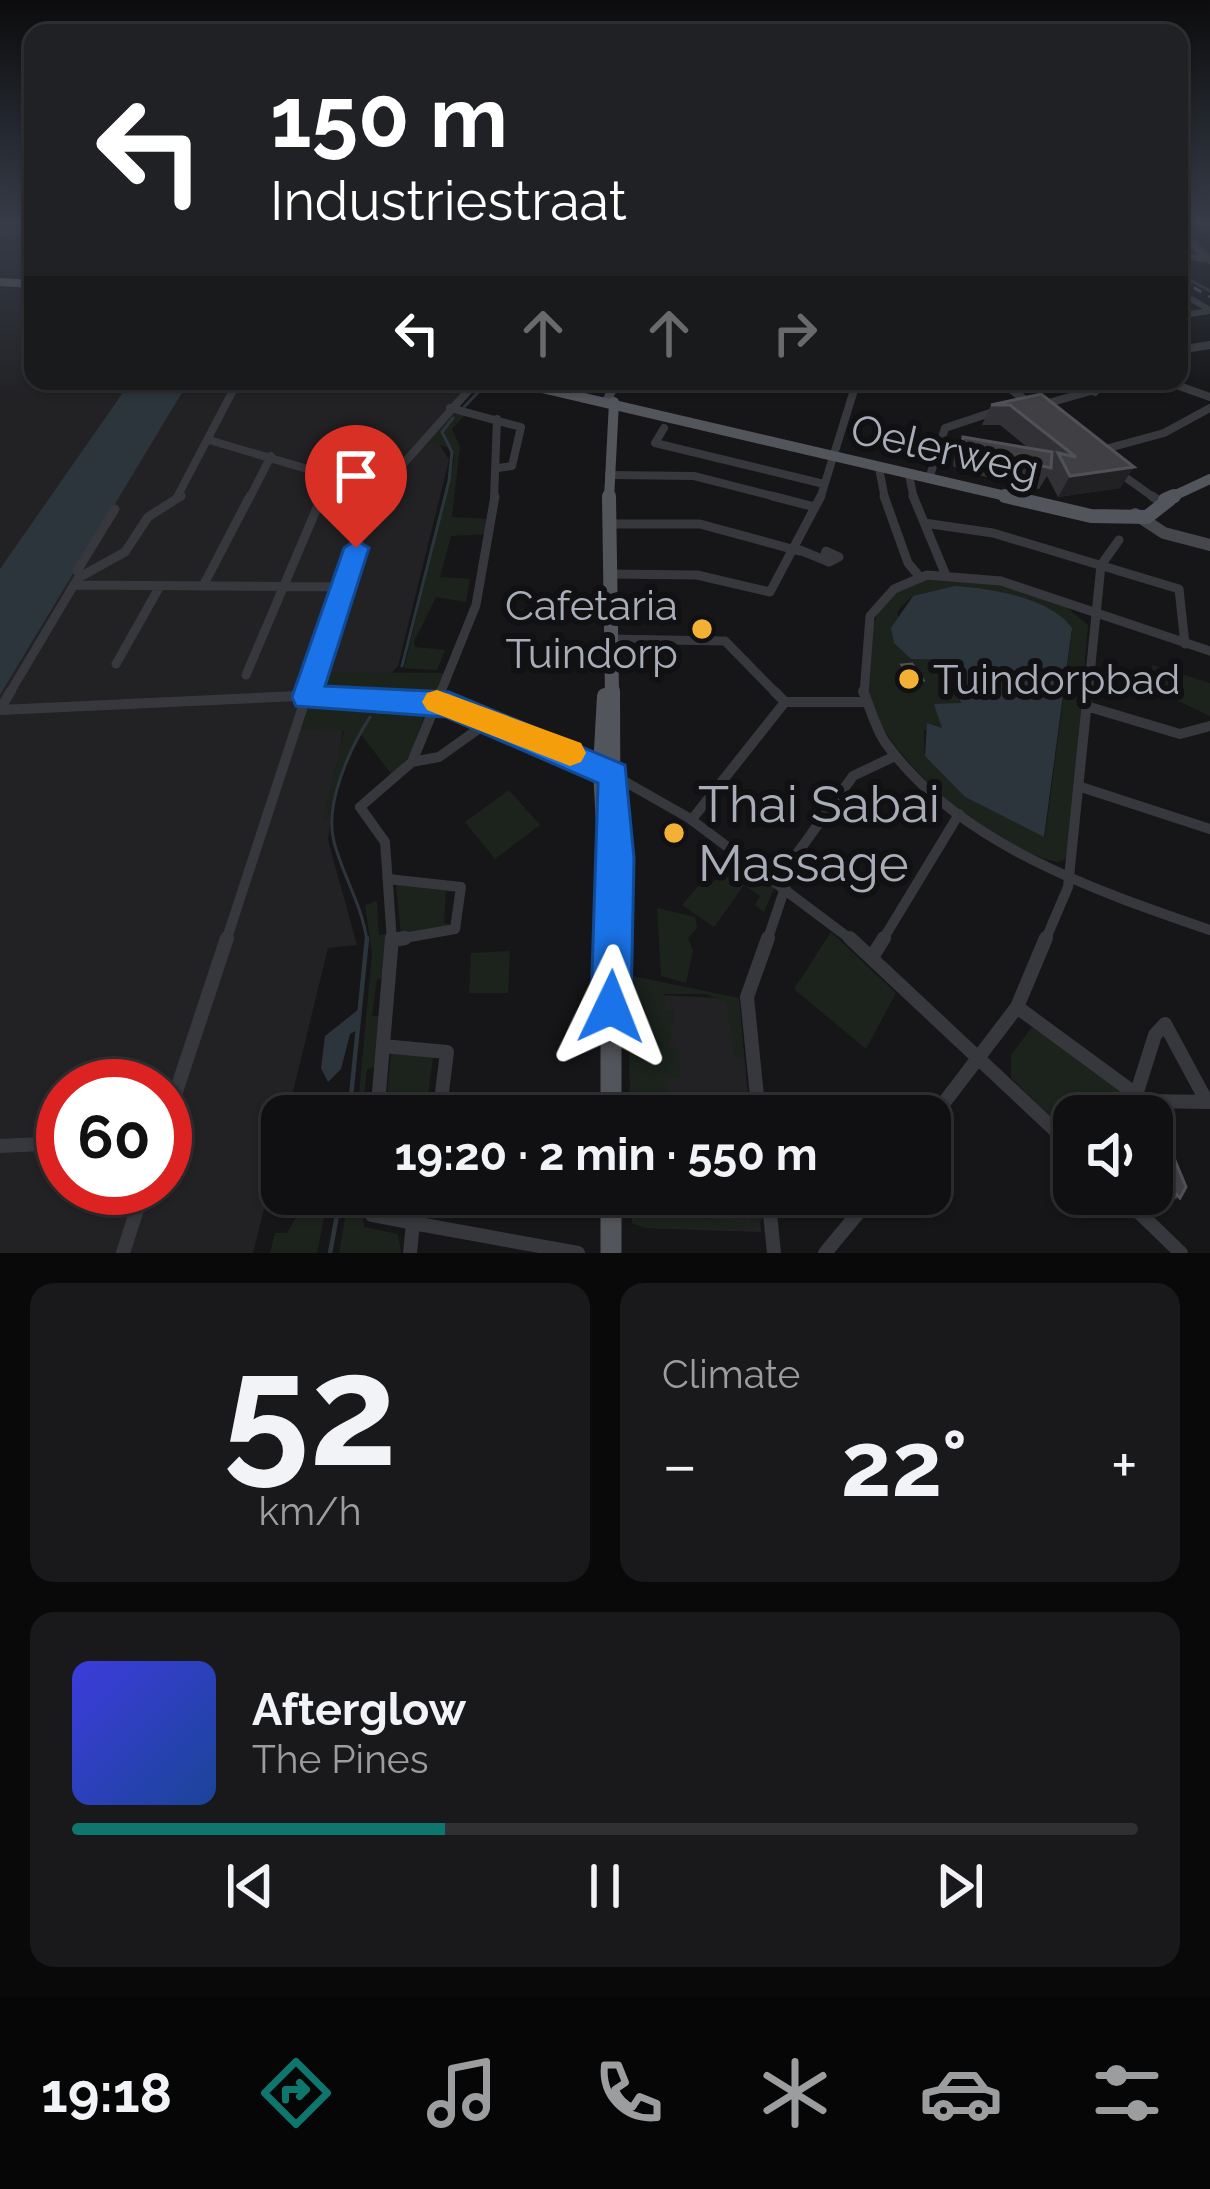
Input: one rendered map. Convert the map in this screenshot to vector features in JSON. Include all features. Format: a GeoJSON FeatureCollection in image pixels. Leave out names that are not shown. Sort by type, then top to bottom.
{"type":"FeatureCollection","features":[{"type":"Feature","properties":{"kind":"main road","name":"Oelerweg"},"geometry":{"type":"LineString","coordinates":[[550,390],[663,422],[909,477],[1072,511],[1139,514],[1210,544]]}},
{"type":"Feature","properties":{"kind":"main road"},"geometry":{"type":"LineString","coordinates":[[611,1095],[617,858],[607,771],[610,404],[615,390]]}},
{"type":"Feature","properties":{"kind":"main road"},"geometry":{"type":"LineString","coordinates":[[1139,514],[1210,479]]}},
{"type":"Feature","properties":{"kind":"main road"},"geometry":{"type":"LineString","coordinates":[[611,1215],[611,1253]]}},
{"type":"Feature","properties":{"kind":"street"},"geometry":{"type":"LineString","coordinates":[[0,710],[82,575],[125,552],[143,521],[177,501],[234,390]]}},
{"type":"Feature","properties":{"kind":"street"},"geometry":{"type":"LineString","coordinates":[[187,1059],[375,489],[467,390]]}},
{"type":"Feature","properties":{"kind":"street"},"geometry":{"type":"LineString","coordinates":[[609,574],[697,574],[767,593],[799,550],[835,457],[854,390]]}},
{"type":"Feature","properties":{"kind":"street"},"geometry":{"type":"LineString","coordinates":[[1012,390],[1046,417]]}},
{"type":"Feature","properties":{"kind":"street"},"geometry":{"type":"LineString","coordinates":[[929,479],[948,426],[1101,390]]}},
{"type":"Feature","properties":{"kind":"street"},"geometry":{"type":"LineString","coordinates":[[450,408],[522,430],[512,466],[498,468]]}},
{"type":"Feature","properties":{"kind":"street"},"geometry":{"type":"LineString","coordinates":[[1166,502],[1093,452],[1164,434],[1210,408]]}},
{"type":"Feature","properties":{"kind":"street"},"geometry":{"type":"LineString","coordinates":[[378,1095],[393,940],[386,842],[360,806],[412,762],[478,599],[498,468],[496,419]]}},
{"type":"Feature","properties":{"kind":"street","name":"Oelerweg"},"geometry":{"type":"LineString","coordinates":[[663,422],[655,443],[824,484]]}},
{"type":"Feature","properties":{"kind":"street"},"geometry":{"type":"LineString","coordinates":[[209,440],[375,489]]}},
{"type":"Feature","properties":{"kind":"street"},"geometry":{"type":"LineString","coordinates":[[694,453],[701,442]]}},
{"type":"Feature","properties":{"kind":"street"},"geometry":{"type":"LineString","coordinates":[[735,463],[741,451]]}},
{"type":"Feature","properties":{"kind":"street"},"geometry":{"type":"LineString","coordinates":[[203,586],[271,456]]}},
{"type":"Feature","properties":{"kind":"street"},"geometry":{"type":"LineString","coordinates":[[777,473],[782,461]]}},
{"type":"Feature","properties":{"kind":"street"},"geometry":{"type":"LineString","coordinates":[[879,470],[908,563],[919,577]]}},
{"type":"Feature","properties":{"kind":"street"},"geometry":{"type":"LineString","coordinates":[[609,475],[698,476],[815,506]]}},
{"type":"Feature","properties":{"kind":"street"},"geometry":{"type":"LineString","coordinates":[[909,477],[944,573]]}},
{"type":"Feature","properties":{"kind":"street"},"geometry":{"type":"LineString","coordinates":[[246,675],[330,478]]}},
{"type":"Feature","properties":{"kind":"street"},"geometry":{"type":"LineString","coordinates":[[82,575],[77,572],[115,509]]}},
{"type":"Feature","properties":{"kind":"street"},"geometry":{"type":"LineString","coordinates":[[609,524],[700,524],[823,559]]}},
{"type":"Feature","properties":{"kind":"street"},"geometry":{"type":"LineString","coordinates":[[924,524],[993,533],[1181,591],[1185,644]]}},
{"type":"Feature","properties":{"kind":"street"},"geometry":{"type":"LineString","coordinates":[[950,1095],[1017,1007],[1070,878],[1101,566],[1104,555],[1119,540]]}},
{"type":"Feature","properties":{"kind":"street"},"geometry":{"type":"LineString","coordinates":[[1210,651],[1004,582],[944,573],[893,588],[868,619],[860,657],[866,702],[896,756],[959,814],[1070,878],[1210,930]]}},
{"type":"Feature","properties":{"kind":"street"},"geometry":{"type":"LineString","coordinates":[[74,585],[343,587]]}},
{"type":"Feature","properties":{"kind":"street"},"geometry":{"type":"LineString","coordinates":[[116,664],[160,586]]}},
{"type":"Feature","properties":{"kind":"street"},"geometry":{"type":"LineString","coordinates":[[609,639],[725,641],[784,702],[866,702]]}},
{"type":"Feature","properties":{"kind":"street"},"geometry":{"type":"LineString","coordinates":[[0,710],[306,697],[437,702],[490,719],[607,771],[693,818],[782,882],[874,953],[1053,1127]]}},
{"type":"Feature","properties":{"kind":"street"},"geometry":{"type":"LineString","coordinates":[[693,818],[784,702]]}},
{"type":"Feature","properties":{"kind":"street"},"geometry":{"type":"LineString","coordinates":[[1086,706],[1180,734],[1210,726]]}},
{"type":"Feature","properties":{"kind":"street"},"geometry":{"type":"LineString","coordinates":[[412,762],[430,762],[490,719]]}},
{"type":"Feature","properties":{"kind":"street"},"geometry":{"type":"LineString","coordinates":[[757,1095],[747,998],[782,882],[854,776],[896,756]]}},
{"type":"Feature","properties":{"kind":"street"},"geometry":{"type":"LineString","coordinates":[[1078,786],[1210,829]]}},
{"type":"Feature","properties":{"kind":"street"},"geometry":{"type":"LineString","coordinates":[[874,953],[959,814]]}},
{"type":"Feature","properties":{"kind":"street"},"geometry":{"type":"LineString","coordinates":[[388,879],[460,886],[455,929],[393,940]]}},
{"type":"Feature","properties":{"kind":"street"},"geometry":{"type":"LineString","coordinates":[[1017,1007],[1136,1095],[1155,1035],[1165,1024],[1209,1102]]}},
{"type":"Feature","properties":{"kind":"street"},"geometry":{"type":"LineString","coordinates":[[383,1046],[447,1052],[442,1095]]}},
{"type":"Feature","properties":{"kind":"street"},"geometry":{"type":"LineString","coordinates":[[1173,1101],[1209,1102]]}},
{"type":"Feature","properties":{"kind":"street"},"geometry":{"type":"LineString","coordinates":[[0,1146],[36,1144]]}},
{"type":"Feature","properties":{"kind":"street"},"geometry":{"type":"LineString","coordinates":[[123,1253],[135,1215]]}},
{"type":"Feature","properties":{"kind":"street"},"geometry":{"type":"LineString","coordinates":[[372,1215],[578,1253]]}},
{"type":"Feature","properties":{"kind":"street"},"geometry":{"type":"LineString","coordinates":[[770,1215],[774,1253]]}},
{"type":"Feature","properties":{"kind":"street"},"geometry":{"type":"LineString","coordinates":[[831,1252],[858,1215]]}},
{"type":"Feature","properties":{"kind":"street"},"geometry":{"type":"LineString","coordinates":[[1141,1215],[1180,1253]]}},
{"type":"Feature","properties":{"kind":"street"},"geometry":{"type":"LineString","coordinates":[[410,1253],[413,1223]]}},
{"type":"Feature","properties":{"kind":"shaded area"},"geometry":{"type":"Polygon","coordinates":[[[0,281],[24,281],[24,390],[465,390],[435,437],[449,460],[398,666],[344,720],[328,840],[357,945],[328,948],[292,1095],[261,1095],[262,1215],[253,1253],[0,1253],[0,281]]]}},
{"type":"Feature","properties":{"kind":"shaded area"},"geometry":{"type":"Polygon","coordinates":[[[125,390],[184,390],[0,695],[0,569],[125,390]]]}},
{"type":"Feature","properties":{"kind":"shaded area"},"geometry":{"type":"Polygon","coordinates":[[[448,414],[466,414],[452,429],[460,446],[452,517],[489,519],[487,534],[451,536],[440,577],[470,579],[466,602],[436,597],[414,642],[415,647],[445,650],[437,670],[404,668],[454,461],[453,449],[422,441],[448,414]]]}},
{"type":"Feature","properties":{"kind":"shaded area"},"geometry":{"type":"Polygon","coordinates":[[[981,578],[1065,606],[1088,625],[1069,845],[1065,859],[1058,862],[1005,840],[946,799],[897,747],[869,697],[873,627],[887,600],[924,579],[981,578]],[[992,590],[912,596],[897,612],[911,659],[945,660],[961,704],[943,729],[924,730],[924,753],[965,797],[1045,837],[1072,632],[1047,609],[992,590]]]}},
{"type":"Feature","properties":{"kind":"shaded area"},"geometry":{"type":"Polygon","coordinates":[[[955,586],[1035,602],[1072,628],[1044,837],[965,797],[925,756],[927,723],[942,728],[934,704],[961,703],[945,660],[911,659],[894,643],[891,628],[913,596],[955,586]]]}},
{"type":"Feature","properties":{"kind":"shaded area"},"geometry":{"type":"Polygon","coordinates":[[[1152,665],[1210,683],[1210,716],[1157,691],[1159,680],[1151,677],[1152,665]]]}},
{"type":"Feature","properties":{"kind":"shaded area"},"geometry":{"type":"Polygon","coordinates":[[[323,672],[445,673],[434,696],[324,694],[317,689],[323,672]]]}},
{"type":"Feature","properties":{"kind":"shaded area"},"geometry":{"type":"Polygon","coordinates":[[[326,702],[427,707],[411,754],[392,775],[359,732],[340,774],[332,816],[323,821],[344,731],[301,730],[308,708],[326,702]]]}},
{"type":"Feature","properties":{"kind":"shaded area"},"geometry":{"type":"Polygon","coordinates":[[[509,790],[540,825],[495,859],[465,822],[509,790]]]}},
{"type":"Feature","properties":{"kind":"shaded area"},"geometry":{"type":"Polygon","coordinates":[[[739,859],[775,886],[764,912],[755,905],[760,896],[744,885],[714,927],[682,905],[699,885],[712,883],[739,859]]]}},
{"type":"Feature","properties":{"kind":"shaded area"},"geometry":{"type":"Polygon","coordinates":[[[396,883],[455,891],[446,892],[444,923],[453,926],[401,935],[396,883]]]}},
{"type":"Feature","properties":{"kind":"shaded area"},"geometry":{"type":"Polygon","coordinates":[[[377,901],[379,935],[389,934],[385,978],[377,979],[372,1016],[381,1016],[376,1067],[367,1069],[364,1095],[359,1095],[372,953],[365,905],[377,901]]]}},
{"type":"Feature","properties":{"kind":"shaded area"},"geometry":{"type":"Polygon","coordinates":[[[657,908],[695,917],[697,928],[688,938],[693,951],[686,983],[661,976],[657,908]]]}},
{"type":"Feature","properties":{"kind":"shaded area"},"geometry":{"type":"Polygon","coordinates":[[[831,932],[896,993],[866,1049],[794,989],[831,932]]]}},
{"type":"Feature","properties":{"kind":"shaded area"},"geometry":{"type":"Polygon","coordinates":[[[510,951],[508,993],[469,993],[471,953],[510,951]]]}},
{"type":"Feature","properties":{"kind":"shaded area"},"geometry":{"type":"Polygon","coordinates":[[[628,975],[739,998],[744,1058],[735,1059],[726,1002],[705,994],[664,994],[665,1010],[674,1011],[669,1048],[679,1049],[680,1078],[667,1079],[668,1095],[630,1095],[628,975]]]}},
{"type":"Feature","properties":{"kind":"shaded area"},"geometry":{"type":"Polygon","coordinates":[[[640,994],[739,999],[748,1095],[642,1095],[640,994]]]}},
{"type":"Feature","properties":{"kind":"shaded area"},"geometry":{"type":"Polygon","coordinates":[[[359,1009],[357,1030],[350,1034],[341,1069],[328,1082],[321,1068],[325,1036],[359,1009]]]}},
{"type":"Feature","properties":{"kind":"shaded area"},"geometry":{"type":"Polygon","coordinates":[[[1032,1027],[1127,1095],[1053,1095],[1053,1118],[1011,1078],[1011,1055],[1032,1027]]]}},
{"type":"Feature","properties":{"kind":"shaded area"},"geometry":{"type":"Polygon","coordinates":[[[391,1053],[433,1057],[428,1095],[387,1095],[391,1053]]]}},
{"type":"Feature","properties":{"kind":"shaded area"},"geometry":{"type":"Polygon","coordinates":[[[297,1215],[325,1215],[317,1253],[270,1253],[275,1233],[287,1233],[297,1215]]]}},
{"type":"Feature","properties":{"kind":"shaded area"},"geometry":{"type":"Polygon","coordinates":[[[345,1215],[363,1215],[364,1227],[398,1234],[401,1253],[339,1253],[345,1215]]]}},
{"type":"Feature","properties":{"kind":"shaded area"},"geometry":{"type":"Polygon","coordinates":[[[632,1215],[697,1215],[751,1224],[750,1215],[761,1215],[762,1220],[753,1229],[644,1228],[632,1223],[632,1215]]]}},
{"type":"Feature","properties":{"kind":"shaded area"},"geometry":{"type":"Polygon","coordinates":[[[644,1215],[759,1215],[761,1232],[644,1228],[644,1215]]]}},
{"type":"Feature","properties":{"kind":"building"},"geometry":{"type":"Polygon","coordinates":[[[1041,394],[1134,467],[1070,476],[1058,453],[1076,457],[1010,405],[991,405],[1041,394]]]}},
{"type":"Feature","properties":{"kind":"building"},"geometry":{"type":"Polygon","coordinates":[[[963,437],[1052,452],[1051,468],[978,452],[962,445],[963,437]]]}},
{"type":"Feature","properties":{"kind":"building"},"geometry":{"type":"Polygon","coordinates":[[[912,664],[923,680],[913,682],[902,665],[912,664]]]}},
{"type":"Feature","properties":{"kind":"building"},"geometry":{"type":"Polygon","coordinates":[[[1173,1160],[1186,1187],[1180,1198],[1176,1194],[1173,1199],[1173,1160]]]}},
{"type":"Feature","properties":{"kind":"waterway"},"geometry":{"type":"LineString","coordinates":[[1193,281],[1210,291]]}},
{"type":"Feature","properties":{"kind":"waterway"},"geometry":{"type":"LineString","coordinates":[[464,407],[480,390]]}},
{"type":"Feature","properties":{"kind":"waterway"},"geometry":{"type":"LineString","coordinates":[[402,666],[449,481],[452,452],[442,432],[453,418]]}},
{"type":"Feature","properties":{"kind":"waterway"},"geometry":{"type":"LineString","coordinates":[[367,940],[332,827],[341,777],[370,717]]}},
{"type":"Feature","properties":{"kind":"waterway"},"geometry":{"type":"LineString","coordinates":[[351,1095],[367,940]]}},
{"type":"Feature","properties":{"kind":"waterway"},"geometry":{"type":"LineString","coordinates":[[330,1253],[337,1215]]}},
{"type":"Feature","properties":{"kind":"railway"},"geometry":{"type":"LineString","coordinates":[[1188,284],[1210,297]]}},
{"type":"Feature","properties":{"kind":"slow traffic"},"geometry":{"type":"LineString","coordinates":[[437,702],[570,753]]}},
{"type":"Feature","properties":{"kind":"place","name":"Cafetaria Tuindorp"},"geometry":{"type":"Point","coordinates":[702,629]}},
{"type":"Feature","properties":{"kind":"place","name":"Tuindorpbad"},"geometry":{"type":"Point","coordinates":[909,679]}},
{"type":"Feature","properties":{"kind":"place","name":"Thai Sabai Massage"},"geometry":{"type":"Point","coordinates":[674,833]}},
{"type":"Feature","properties":{"kind":"route"},"geometry":{"type":"LineString","coordinates":[[356,548],[306,697],[427,700],[449,705],[579,756],[614,775],[617,858],[611,1007]]}}]}
